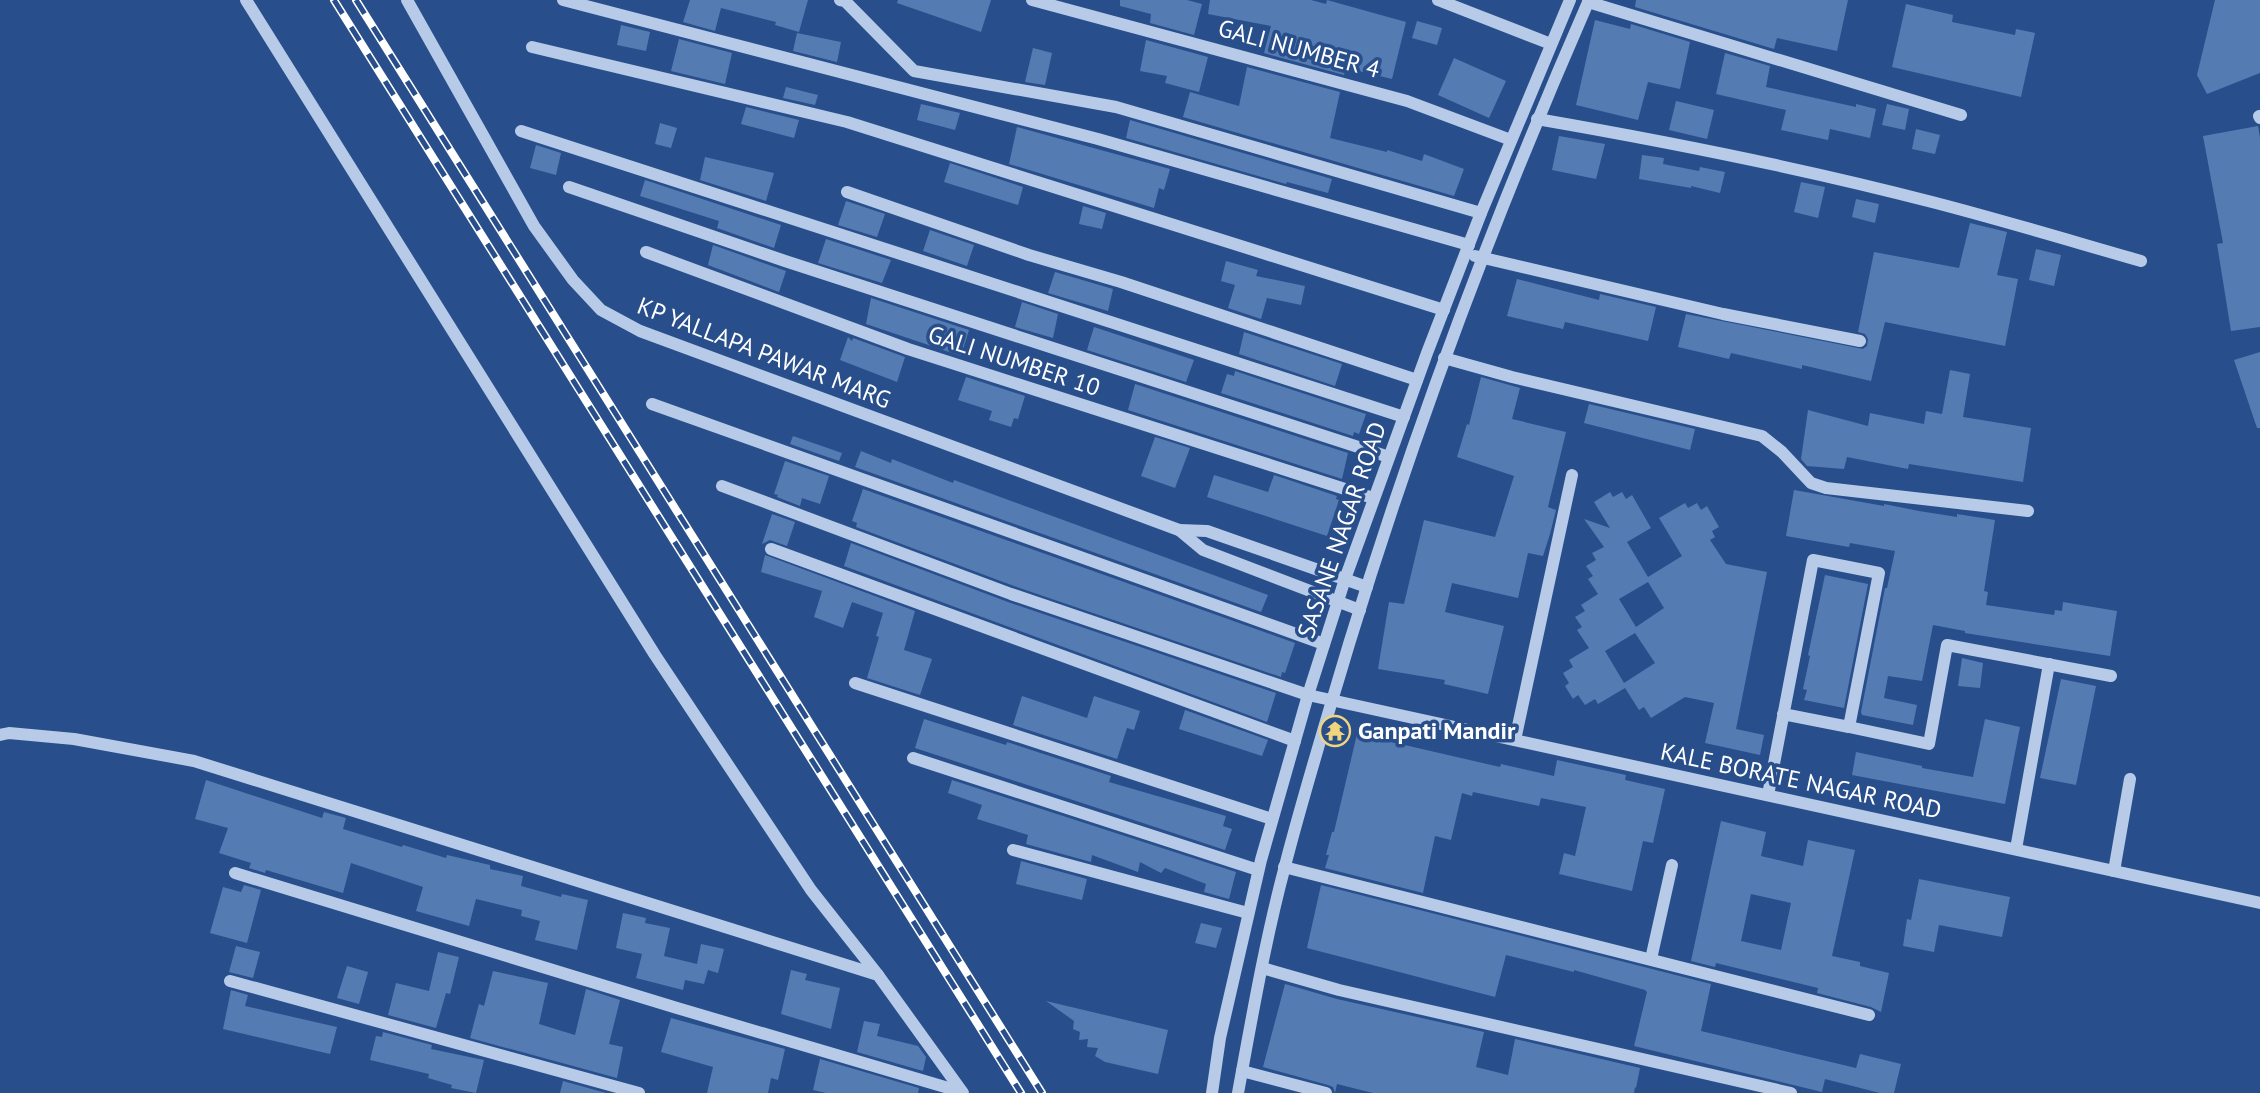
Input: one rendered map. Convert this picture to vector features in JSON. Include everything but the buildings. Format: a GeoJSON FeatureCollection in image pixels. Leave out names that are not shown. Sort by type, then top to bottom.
{"type":"FeatureCollection","features":[{"type":"Feature","properties":{"kind":"street"},"geometry":{"type":"LineString","coordinates":[[246,0],[655,655],[811,890],[878,975],[962,1093]]}},
{"type":"Feature","properties":{"kind":"street","name":"KP YALLAPA PAWAR MARG"},"geometry":{"type":"LineString","coordinates":[[407,0],[534,226],[573,280],[601,310],[640,331],[1179,530],[1207,531],[1367,587]]}},
{"type":"Feature","properties":{"kind":"street"},"geometry":{"type":"LineString","coordinates":[[563,0],[1111,142],[1467,249],[1482,259],[1723,314],[1860,341]]}},
{"type":"Feature","properties":{"kind":"street"},"geometry":{"type":"LineString","coordinates":[[840,0],[845,1],[914,71],[1116,107],[1481,213]]}},
{"type":"Feature","properties":{"kind":"street","name":"GALI NUMBER 4"},"geometry":{"type":"LineString","coordinates":[[1032,0],[1394,97],[1511,140]]}},
{"type":"Feature","properties":{"kind":"street"},"geometry":{"type":"LineString","coordinates":[[1438,0],[1551,44]]}},
{"type":"Feature","properties":{"kind":"street","name":"SASANE NAGAR ROAD"},"geometry":{"type":"LineString","coordinates":[[1212,1093],[1220,1038],[1258,870],[1308,695],[1345,579],[1467,249],[1569,0]]}},
{"type":"Feature","properties":{"kind":"street"},"geometry":{"type":"LineString","coordinates":[[1588,1],[1961,115]]}},
{"type":"Feature","properties":{"kind":"street","name":"SASANE NAGAR ROAD"},"geometry":{"type":"LineString","coordinates":[[1238,1093],[1284,867],[1398,488],[1482,259],[1537,119],[1588,1]]}},
{"type":"Feature","properties":{"kind":"street"},"geometry":{"type":"LineString","coordinates":[[531,47],[847,122],[1444,310]]}},
{"type":"Feature","properties":{"kind":"street"},"geometry":{"type":"LineString","coordinates":[[1537,119],[1657,140],[1820,175],[1933,202],[2141,261]]}},
{"type":"Feature","properties":{"kind":"street"},"geometry":{"type":"LineString","coordinates":[[521,131],[1404,417]]}},
{"type":"Feature","properties":{"kind":"street"},"geometry":{"type":"LineString","coordinates":[[569,187],[785,261],[1389,457]]}},
{"type":"Feature","properties":{"kind":"street"},"geometry":{"type":"LineString","coordinates":[[846,192],[1029,255],[1121,282],[1418,380]]}},
{"type":"Feature","properties":{"kind":"street","name":"GALI NUMBER 10"},"geometry":{"type":"LineString","coordinates":[[646,251],[908,349],[1373,498]]}},
{"type":"Feature","properties":{"kind":"street"},"geometry":{"type":"LineString","coordinates":[[1444,358],[1512,377],[1762,436],[1782,452],[1811,483],[1826,488],[2028,511]]}},
{"type":"Feature","properties":{"kind":"street"},"geometry":{"type":"LineString","coordinates":[[652,404],[1324,644]]}},
{"type":"Feature","properties":{"kind":"street"},"geometry":{"type":"LineString","coordinates":[[1514,740],[1572,475]]}},
{"type":"Feature","properties":{"kind":"street","name":"KALE BORATE NAGAR ROAD"},"geometry":{"type":"LineString","coordinates":[[722,486],[1011,594],[1332,702],[2260,903]]}},
{"type":"Feature","properties":{"kind":"street","name":"KP YALLAPA PAWAR MARG"},"geometry":{"type":"LineString","coordinates":[[1179,530],[1203,550],[1360,610]]}},
{"type":"Feature","properties":{"kind":"street"},"geometry":{"type":"LineString","coordinates":[[771,549],[1295,741]]}},
{"type":"Feature","properties":{"kind":"street"},"geometry":{"type":"LineString","coordinates":[[1768,795],[1813,560],[1879,573],[1849,727]]}},
{"type":"Feature","properties":{"kind":"street"},"geometry":{"type":"LineString","coordinates":[[1783,715],[1929,744],[1947,645],[2110,676]]}},
{"type":"Feature","properties":{"kind":"street"},"geometry":{"type":"LineString","coordinates":[[2016,849],[2049,664]]}},
{"type":"Feature","properties":{"kind":"street"},"geometry":{"type":"LineString","coordinates":[[855,684],[1272,819]]}},
{"type":"Feature","properties":{"kind":"street"},"geometry":{"type":"LineString","coordinates":[[0,735],[9,733],[74,739],[194,761],[878,975]]}},
{"type":"Feature","properties":{"kind":"street"},"geometry":{"type":"LineString","coordinates":[[913,758],[1258,870]]}},
{"type":"Feature","properties":{"kind":"street"},"geometry":{"type":"LineString","coordinates":[[2114,871],[2130,779]]}},
{"type":"Feature","properties":{"kind":"street"},"geometry":{"type":"LineString","coordinates":[[1013,850],[1248,913]]}},
{"type":"Feature","properties":{"kind":"street"},"geometry":{"type":"LineString","coordinates":[[1651,959],[1672,865]]}},
{"type":"Feature","properties":{"kind":"street"},"geometry":{"type":"LineString","coordinates":[[1284,867],[1869,1016]]}},
{"type":"Feature","properties":{"kind":"street"},"geometry":{"type":"LineString","coordinates":[[234,873],[962,1093]]}},
{"type":"Feature","properties":{"kind":"street"},"geometry":{"type":"LineString","coordinates":[[1262,968],[1339,990],[1791,1093]]}},
{"type":"Feature","properties":{"kind":"street"},"geometry":{"type":"LineString","coordinates":[[230,981],[639,1093]]}},
{"type":"Feature","properties":{"kind":"street"},"geometry":{"type":"LineString","coordinates":[[1242,1071],[1326,1093]]}},
{"type":"Feature","properties":{"kind":"railway"},"geometry":{"type":"LineString","coordinates":[[334,0],[1021,1093]]}},
{"type":"Feature","properties":{"kind":"railway"},"geometry":{"type":"LineString","coordinates":[[356,0],[1042,1093]]}},
{"type":"Feature","properties":{"kind":"place","name":"Ganpati Mandir"},"geometry":{"type":"Point","coordinates":[1335,731]}}]}
